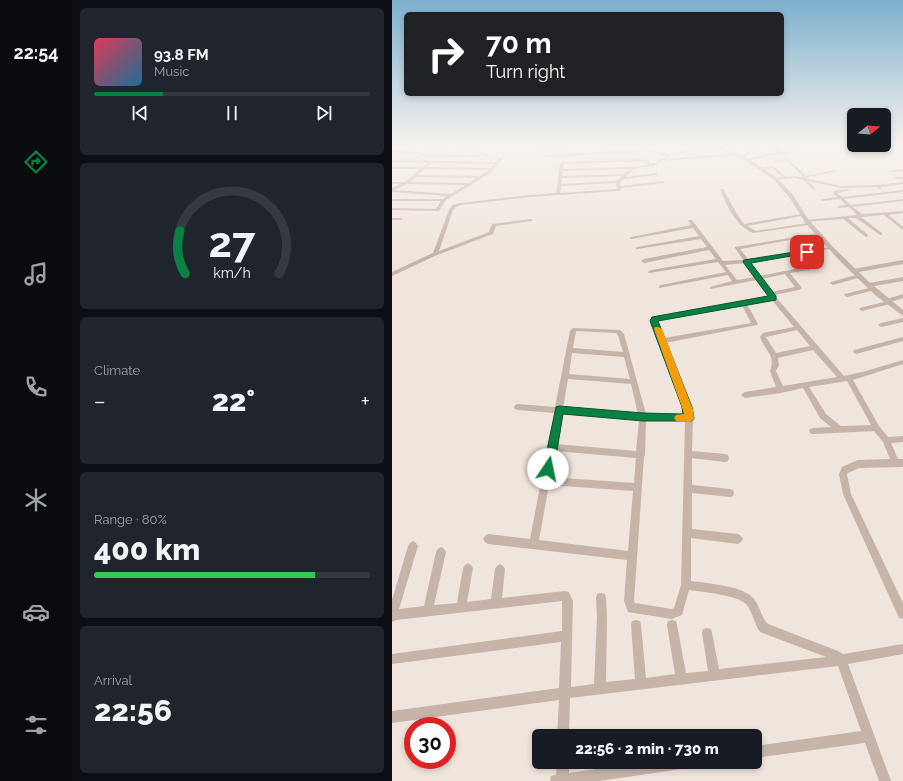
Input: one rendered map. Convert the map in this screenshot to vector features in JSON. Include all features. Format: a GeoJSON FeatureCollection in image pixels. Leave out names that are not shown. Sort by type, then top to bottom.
{"type":"FeatureCollection","features":[{"type":"Feature","properties":{"kind":"street"},"geometry":{"type":"LineString","coordinates":[[392,209],[437,210],[444,200],[473,181]]}},
{"type":"Feature","properties":{"kind":"street"},"geometry":{"type":"LineString","coordinates":[[558,194],[560,181]]}},
{"type":"Feature","properties":{"kind":"street"},"geometry":{"type":"LineString","coordinates":[[435,254],[451,210],[454,206],[511,198],[618,190],[618,185],[620,181]]}},
{"type":"Feature","properties":{"kind":"street"},"geometry":{"type":"LineString","coordinates":[[777,181],[791,196],[801,215],[830,248],[887,302],[903,314]]}},
{"type":"Feature","properties":{"kind":"street"},"geometry":{"type":"LineString","coordinates":[[806,181],[814,189]]}},
{"type":"Feature","properties":{"kind":"street"},"geometry":{"type":"LineString","coordinates":[[818,181],[841,187],[877,186],[903,183]]}},
{"type":"Feature","properties":{"kind":"street"},"geometry":{"type":"LineString","coordinates":[[392,182],[469,184]]}},
{"type":"Feature","properties":{"kind":"street"},"geometry":{"type":"LineString","coordinates":[[560,185],[618,185],[663,182]]}},
{"type":"Feature","properties":{"kind":"street"},"geometry":{"type":"LineString","coordinates":[[392,191],[406,183]]}},
{"type":"Feature","properties":{"kind":"street"},"geometry":{"type":"LineString","coordinates":[[877,186],[903,205]]}},
{"type":"Feature","properties":{"kind":"street"},"geometry":{"type":"LineString","coordinates":[[722,190],[736,218],[755,232],[807,222],[902,213]]}},
{"type":"Feature","properties":{"kind":"street"},"geometry":{"type":"LineString","coordinates":[[855,190],[834,192],[880,234]]}},
{"type":"Feature","properties":{"kind":"street"},"geometry":{"type":"LineString","coordinates":[[392,191],[452,195]]}},
{"type":"Feature","properties":{"kind":"street"},"geometry":{"type":"LineString","coordinates":[[823,200],[903,191]]}},
{"type":"Feature","properties":{"kind":"street"},"geometry":{"type":"LineString","coordinates":[[392,200],[444,200]]}},
{"type":"Feature","properties":{"kind":"street"},"geometry":{"type":"LineString","coordinates":[[840,206],[903,200]]}},
{"type":"Feature","properties":{"kind":"street"},"geometry":{"type":"LineString","coordinates":[[885,214],[903,229]]}},
{"type":"Feature","properties":{"kind":"street"},"geometry":{"type":"LineString","coordinates":[[744,225],[801,215]]}},
{"type":"Feature","properties":{"kind":"street"},"geometry":{"type":"LineString","coordinates":[[845,218],[866,236]]}},
{"type":"Feature","properties":{"kind":"street"},"geometry":{"type":"LineString","coordinates":[[392,219],[401,219]]}},
{"type":"Feature","properties":{"kind":"street"},"geometry":{"type":"LineString","coordinates":[[392,274],[435,254],[490,234],[494,225],[531,220]]}},
{"type":"Feature","properties":{"kind":"street"},"geometry":{"type":"LineString","coordinates":[[690,221],[729,273],[735,280],[738,281]]}},
{"type":"Feature","properties":{"kind":"street"},"geometry":{"type":"LineString","coordinates":[[631,238],[694,226]]}},
{"type":"Feature","properties":{"kind":"street"},"geometry":{"type":"LineString","coordinates":[[818,234],[737,248],[771,296],[815,347],[846,379],[876,428],[886,440],[900,463]]}},
{"type":"Feature","properties":{"kind":"street"},"geometry":{"type":"LineString","coordinates":[[638,248],[702,237]]}},
{"type":"Feature","properties":{"kind":"street"},"geometry":{"type":"LineString","coordinates":[[644,261],[710,248]]}},
{"type":"Feature","properties":{"kind":"street"},"geometry":{"type":"LineString","coordinates":[[651,272],[721,262],[746,262],[830,248]]}},
{"type":"Feature","properties":{"kind":"street"},"geometry":{"type":"LineString","coordinates":[[712,288],[738,281],[810,268],[795,254]]}},
{"type":"Feature","properties":{"kind":"street"},"geometry":{"type":"LineString","coordinates":[[853,271],[903,262]]}},
{"type":"Feature","properties":{"kind":"street"},"geometry":{"type":"LineString","coordinates":[[661,287],[729,273]]}},
{"type":"Feature","properties":{"kind":"street"},"geometry":{"type":"LineString","coordinates":[[534,544],[574,329],[618,331],[621,334],[643,417],[629,601],[632,608],[672,614],[678,611],[686,585],[689,418],[687,407],[654,321],[656,318],[744,304],[799,288],[787,273]]}},
{"type":"Feature","properties":{"kind":"street"},"geometry":{"type":"LineString","coordinates":[[833,283],[859,276]]}},
{"type":"Feature","properties":{"kind":"street"},"geometry":{"type":"LineString","coordinates":[[848,295],[871,287],[903,279]]}},
{"type":"Feature","properties":{"kind":"street"},"geometry":{"type":"LineString","coordinates":[[862,309],[903,296]]}},
{"type":"Feature","properties":{"kind":"street"},"geometry":{"type":"LineString","coordinates":[[662,340],[755,324],[744,304]]}},
{"type":"Feature","properties":{"kind":"street"},"geometry":{"type":"LineString","coordinates":[[881,326],[903,320]]}},
{"type":"Feature","properties":{"kind":"street"},"geometry":{"type":"LineString","coordinates":[[781,390],[773,371],[777,365],[775,356],[763,337],[765,335],[798,328]]}},
{"type":"Feature","properties":{"kind":"street"},"geometry":{"type":"LineString","coordinates":[[856,352],[903,339]]}},
{"type":"Feature","properties":{"kind":"street"},"geometry":{"type":"LineString","coordinates":[[775,356],[815,347]]}},
{"type":"Feature","properties":{"kind":"street"},"geometry":{"type":"LineString","coordinates":[[569,350],[627,355]]}},
{"type":"Feature","properties":{"kind":"street"},"geometry":{"type":"LineString","coordinates":[[745,395],[846,379],[903,362]]}},
{"type":"Feature","properties":{"kind":"street"},"geometry":{"type":"LineString","coordinates":[[565,376],[634,382]]}},
{"type":"Feature","properties":{"kind":"street"},"geometry":{"type":"LineString","coordinates":[[805,386],[823,416],[840,430]]}},
{"type":"Feature","properties":{"kind":"street"},"geometry":{"type":"LineString","coordinates":[[518,407],[643,417],[689,418]]}},
{"type":"Feature","properties":{"kind":"street"},"geometry":{"type":"LineString","coordinates":[[812,431],[876,428]]}},
{"type":"Feature","properties":{"kind":"street"},"geometry":{"type":"LineString","coordinates":[[886,440],[903,439]]}},
{"type":"Feature","properties":{"kind":"street"},"geometry":{"type":"LineString","coordinates":[[553,447],[641,455]]}},
{"type":"Feature","properties":{"kind":"street"},"geometry":{"type":"LineString","coordinates":[[688,454],[725,458]]}},
{"type":"Feature","properties":{"kind":"street"},"geometry":{"type":"LineString","coordinates":[[900,463],[855,464],[845,470],[843,474],[847,494],[903,614]]}},
{"type":"Feature","properties":{"kind":"street"},"geometry":{"type":"LineString","coordinates":[[546,481],[638,488]]}},
{"type":"Feature","properties":{"kind":"street"},"geometry":{"type":"LineString","coordinates":[[688,489],[730,493]]}},
{"type":"Feature","properties":{"kind":"street"},"geometry":{"type":"LineString","coordinates":[[687,533],[738,539]]}},
{"type":"Feature","properties":{"kind":"street"},"geometry":{"type":"LineString","coordinates":[[488,539],[632,556]]}},
{"type":"Feature","properties":{"kind":"street"},"geometry":{"type":"LineString","coordinates":[[413,546],[392,616],[565,596],[568,601],[563,729]]}},
{"type":"Feature","properties":{"kind":"street"},"geometry":{"type":"LineString","coordinates":[[428,611],[441,552]]}},
{"type":"Feature","properties":{"kind":"street"},"geometry":{"type":"LineString","coordinates":[[461,607],[468,568]]}},
{"type":"Feature","properties":{"kind":"street"},"geometry":{"type":"LineString","coordinates":[[496,603],[500,569]]}},
{"type":"Feature","properties":{"kind":"street"},"geometry":{"type":"LineString","coordinates":[[686,585],[738,594],[747,598],[751,602],[761,625],[764,628],[834,653],[841,660],[885,781]]}},
{"type":"Feature","properties":{"kind":"street"},"geometry":{"type":"LineString","coordinates":[[600,689],[602,598]]}},
{"type":"Feature","properties":{"kind":"street"},"geometry":{"type":"LineString","coordinates":[[636,626],[641,684]]}},
{"type":"Feature","properties":{"kind":"street"},"geometry":{"type":"LineString","coordinates":[[672,626],[681,679]]}},
{"type":"Feature","properties":{"kind":"street"},"geometry":{"type":"LineString","coordinates":[[707,633],[714,676]]}},
{"type":"Feature","properties":{"kind":"street"},"geometry":{"type":"LineString","coordinates":[[392,659],[566,636]]}},
{"type":"Feature","properties":{"kind":"street"},"geometry":{"type":"LineString","coordinates":[[392,717],[564,693],[841,660],[903,648]]}},
{"type":"Feature","properties":{"kind":"street"},"geometry":{"type":"LineString","coordinates":[[762,751],[869,736]]}},
{"type":"Feature","properties":{"kind":"street"},"geometry":{"type":"LineString","coordinates":[[562,769],[560,781],[641,769]]}},
{"type":"Feature","properties":{"kind":"slow traffic"},"geometry":{"type":"LineString","coordinates":[[658,329],[688,410],[689,418],[679,418]]}},
{"type":"Feature","properties":{"kind":"route"},"geometry":{"type":"LineString","coordinates":[[548,469],[559,410],[643,417],[689,418],[687,407],[654,320],[656,318],[773,298],[746,262],[807,252]]}}]}
